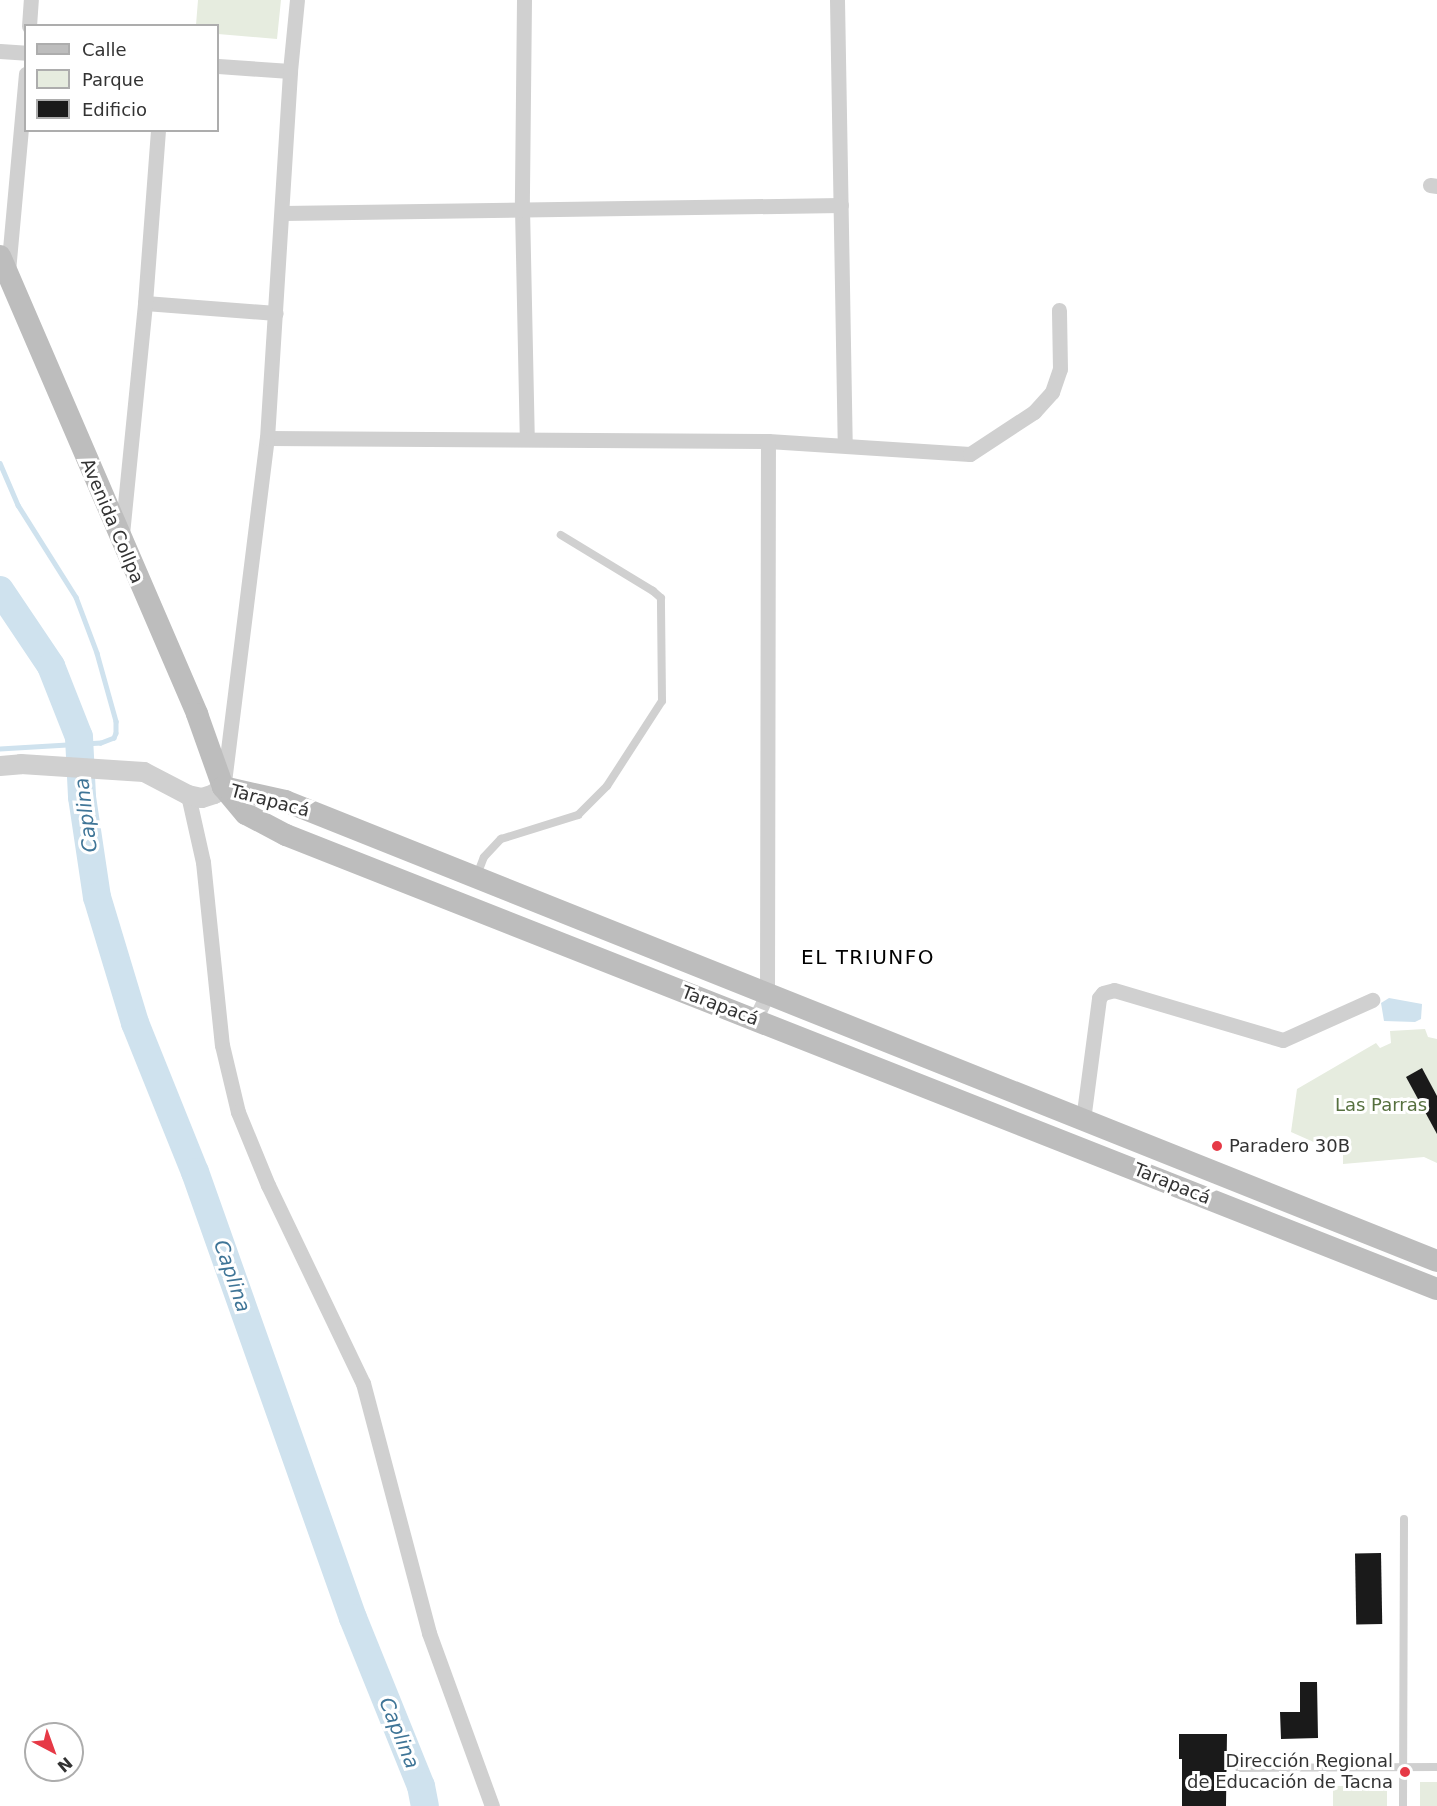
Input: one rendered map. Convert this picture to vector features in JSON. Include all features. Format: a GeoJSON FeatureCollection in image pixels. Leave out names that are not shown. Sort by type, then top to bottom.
{"type":"FeatureCollection","features":[{"type":"Feature","properties":{"kind":"main road","name":"Avenida Collpa"},"geometry":{"type":"LineString","coordinates":[[4,265],[196,714],[223,787]]}},
{"type":"Feature","properties":{"kind":"main road","name":"Tarapacá"},"geometry":{"type":"LineString","coordinates":[[223,787],[285,801],[1437,1261]]}},
{"type":"Feature","properties":{"kind":"main road","name":"Tarapacá"},"geometry":{"type":"LineString","coordinates":[[223,787],[246,814],[286,835],[1437,1289]]}},
{"type":"Feature","properties":{"kind":"main road"},"geometry":{"type":"LineString","coordinates":[[465,906],[476,877]]}},
{"type":"Feature","properties":{"kind":"main road"},"geometry":{"type":"LineString","coordinates":[[914,1082],[923,1056]]}},
{"type":"Feature","properties":{"kind":"main road"},"geometry":{"type":"LineString","coordinates":[[1047,1134],[1056,1110]]}},
{"type":"Feature","properties":{"kind":"main road"},"geometry":{"type":"LineString","coordinates":[[1222,1204],[1232,1180]]}},
{"type":"Feature","properties":{"kind":"street"},"geometry":{"type":"LineString","coordinates":[[29,24],[31,0]]}},
{"type":"Feature","properties":{"kind":"street"},"geometry":{"type":"LineString","coordinates":[[0,766],[21,764],[46,767],[115,768],[144,772],[188,795],[202,798],[214,794],[223,787],[267,438],[283,213],[290,71],[297,0]]}},
{"type":"Feature","properties":{"kind":"street"},"geometry":{"type":"LineString","coordinates":[[524,0],[522,208],[527,439]]}},
{"type":"Feature","properties":{"kind":"street"},"geometry":{"type":"LineString","coordinates":[[837,0],[845,444]]}},
{"type":"Feature","properties":{"kind":"street"},"geometry":{"type":"LineString","coordinates":[[0,51],[24,53]]}},
{"type":"Feature","properties":{"kind":"street"},"geometry":{"type":"LineString","coordinates":[[219,66],[290,71]]}},
{"type":"Feature","properties":{"kind":"street"},"geometry":{"type":"LineString","coordinates":[[4,265],[24,91]]}},
{"type":"Feature","properties":{"kind":"street"},"geometry":{"type":"LineString","coordinates":[[121,543],[145,303],[158,132]]}},
{"type":"Feature","properties":{"kind":"street"},"geometry":{"type":"LineString","coordinates":[[283,213],[841,205]]}},
{"type":"Feature","properties":{"kind":"street"},"geometry":{"type":"LineString","coordinates":[[145,303],[276,313]]}},
{"type":"Feature","properties":{"kind":"street"},"geometry":{"type":"LineString","coordinates":[[267,438],[768,441],[845,444],[970,454],[1034,412],[1052,392],[1060,369],[1059,310]]}},
{"type":"Feature","properties":{"kind":"street"},"geometry":{"type":"LineString","coordinates":[[755,1020],[767,994],[768,441]]}},
{"type":"Feature","properties":{"kind":"street"},"geometry":{"type":"LineString","coordinates":[[188,795],[203,862],[222,1045],[238,1112],[268,1185],[363,1383],[429,1632],[492,1806]]}},
{"type":"Feature","properties":{"kind":"street"},"geometry":{"type":"LineString","coordinates":[[1083,1120],[1099,998],[1103,993],[1114,990],[1283,1040],[1372,1000]]}},
{"type":"Feature","properties":{"kind":"lane"},"geometry":{"type":"LineString","coordinates":[[476,877],[484,857],[501,839],[578,815],[607,786],[662,702],[661,598],[561,535]]}},
{"type":"Feature","properties":{"kind":"lane"},"geometry":{"type":"LineString","coordinates":[[1403,1806],[1404,1519]]}},
{"type":"Feature","properties":{"kind":"lane"},"geometry":{"type":"LineString","coordinates":[[1239,1768],[1437,1767]]}},
{"type":"Feature","properties":{"kind":"green space"},"geometry":{"type":"Polygon","coordinates":[[[198,0],[281,0],[277,39],[219,34],[219,24],[196,24],[198,0]]]}},
{"type":"Feature","properties":{"kind":"green space","name":"Las Parras"},"geometry":{"type":"Polygon","coordinates":[[[1425,1029],[1428,1037],[1437,1039],[1437,1163],[1424,1157],[1343,1164],[1343,1155],[1291,1132],[1297,1089],[1376,1043],[1380,1048],[1391,1043],[1390,1031],[1425,1029]]]}},
{"type":"Feature","properties":{"kind":"green space"},"geometry":{"type":"Polygon","coordinates":[[[1420,1782],[1437,1782],[1437,1806],[1420,1806],[1420,1782]]]}},
{"type":"Feature","properties":{"kind":"green space"},"geometry":{"type":"Polygon","coordinates":[[[1333,1786],[1387,1786],[1387,1806],[1333,1806],[1333,1786]]]}},
{"type":"Feature","properties":{"kind":"water"},"geometry":{"type":"Polygon","coordinates":[[[1389,998],[1422,1004],[1421,1019],[1415,1022],[1384,1021],[1381,1003],[1389,998]]]}},
{"type":"Feature","properties":{"kind":"building"},"geometry":{"type":"Polygon","coordinates":[[[1422,1068],[1437,1096],[1437,1134],[1406,1077],[1422,1068]]]}},
{"type":"Feature","properties":{"kind":"building"},"geometry":{"type":"Polygon","coordinates":[[[1355,1553],[1381,1553],[1382,1624],[1356,1624],[1355,1553]]]}},
{"type":"Feature","properties":{"kind":"building"},"geometry":{"type":"Polygon","coordinates":[[[1300,1682],[1317,1682],[1318,1738],[1281,1739],[1280,1712],[1300,1712],[1300,1682]]]}},
{"type":"Feature","properties":{"kind":"building"},"geometry":{"type":"Polygon","coordinates":[[[1179,1734],[1227,1734],[1226,1806],[1182,1806],[1182,1759],[1179,1759],[1179,1734]]]}},
{"type":"Feature","properties":{"kind":"waterway"},"geometry":{"type":"LineString","coordinates":[[0,463],[18,505],[76,597],[97,653],[116,721],[114,738],[101,743],[0,749]]}},
{"type":"Feature","properties":{"kind":"waterway","name":"Caplina"},"geometry":{"type":"LineString","coordinates":[[0,590],[51,666],[79,737],[82,797],[97,897],[135,1023],[195,1172],[353,1618],[421,1786],[425,1806]]}},
{"type":"Feature","properties":{"kind":"place","name":"Paradero 30B"},"geometry":{"type":"Point","coordinates":[1217,1146]}},
{"type":"Feature","properties":{"kind":"place","name":"Dirección Regional de Educación de Tacna"},"geometry":{"type":"Point","coordinates":[1405,1772]}},
{"type":"Feature","properties":{"kind":"district","name":"EL TRIUNFO"},"geometry":{"type":"Point","coordinates":[868,957]}}]}
